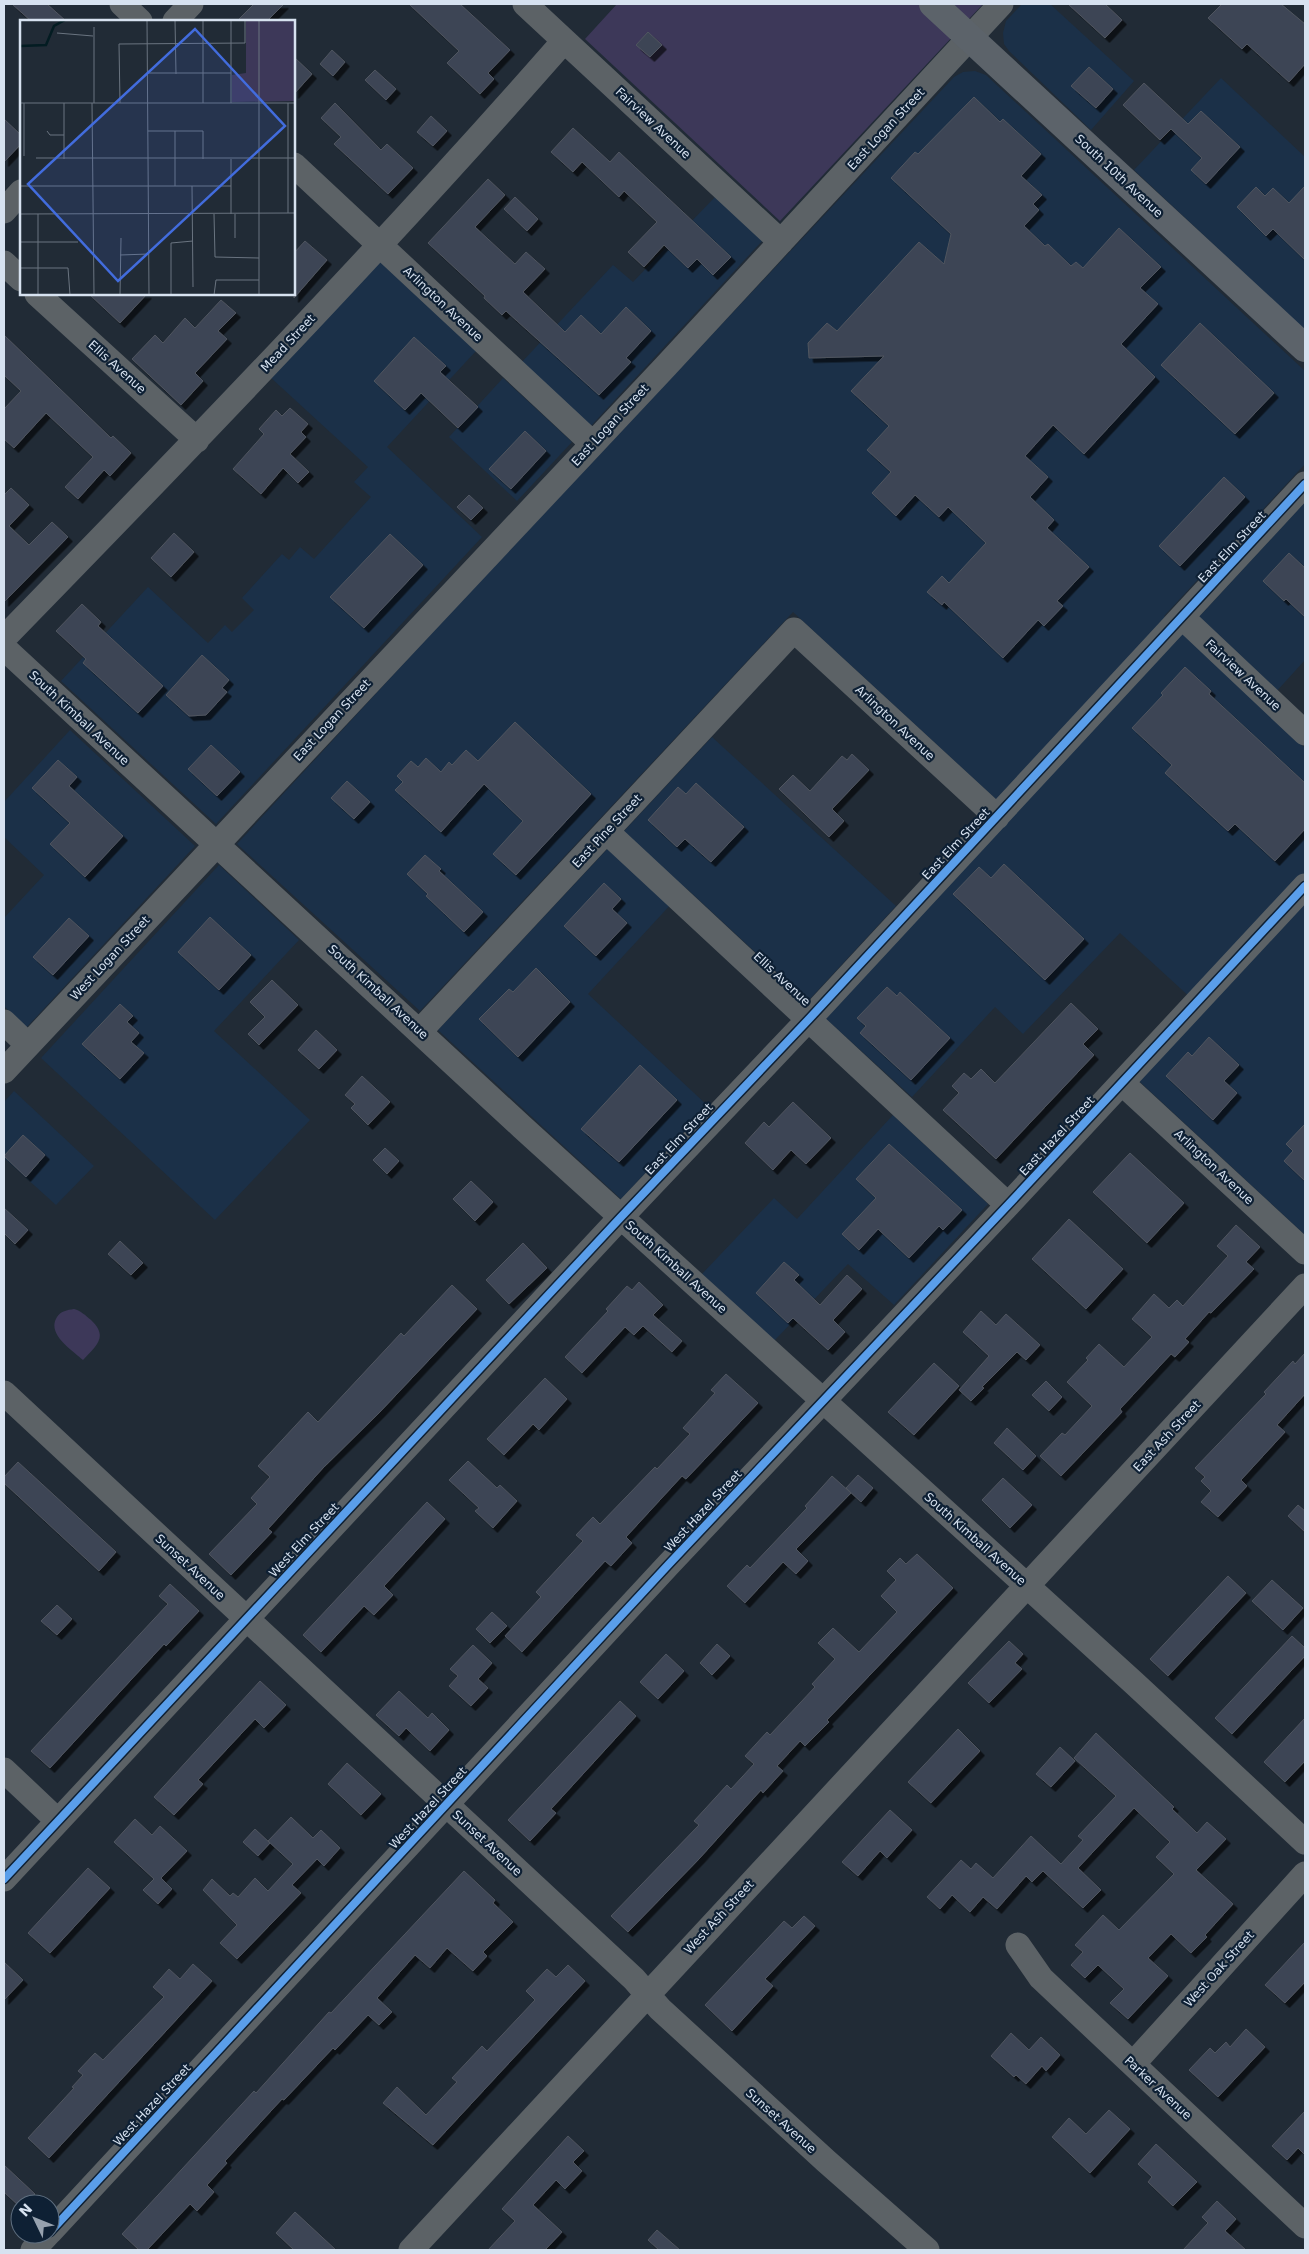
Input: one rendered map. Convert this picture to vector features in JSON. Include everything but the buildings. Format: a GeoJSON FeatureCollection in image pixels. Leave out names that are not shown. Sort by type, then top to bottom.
{"type":"FeatureCollection","features":[{"type":"Feature","properties":{"kind":"main road","name":"South 10th Avenue"},"geometry":{"type":"LineString","coordinates":[[933,4],[1305,348]]}},
{"type":"Feature","properties":{"kind":"street"},"geometry":{"type":"LineString","coordinates":[[122,4],[139,20]]}},
{"type":"Feature","properties":{"kind":"street"},"geometry":{"type":"LineString","coordinates":[[176,20],[191,4]]}},
{"type":"Feature","properties":{"kind":"street","name":"Fairview Avenue"},"geometry":{"type":"LineString","coordinates":[[524,4],[781,242]]}},
{"type":"Feature","properties":{"kind":"street","name":"East Logan Street"},"geometry":{"type":"LineString","coordinates":[[216,844],[781,242],[1001,4]]}},
{"type":"Feature","properties":{"kind":"street","name":"Mead Street"},"geometry":{"type":"LineString","coordinates":[[4,638],[197,440],[476,141],[564,41]]}},
{"type":"Feature","properties":{"kind":"street","name":"Arlington Avenue"},"geometry":{"type":"LineString","coordinates":[[295,166],[592,444]]}},
{"type":"Feature","properties":{"kind":"street"},"geometry":{"type":"LineString","coordinates":[[4,211],[20,193]]}},
{"type":"Feature","properties":{"kind":"street"},"geometry":{"type":"LineString","coordinates":[[4,263],[20,278]]}},
{"type":"Feature","properties":{"kind":"street","name":"Ellis Avenue"},"geometry":{"type":"LineString","coordinates":[[38,295],[197,440]]}},
{"type":"Feature","properties":{"kind":"street","name":"East Elm Street"},"geometry":{"type":"LineString","coordinates":[[621,1217],[809,1019],[1305,484]]}},
{"type":"Feature","properties":{"kind":"street","name":"Fairview Avenue"},"geometry":{"type":"LineString","coordinates":[[1182,617],[1305,732]]}},
{"type":"Feature","properties":{"kind":"street","name":"Arlington Avenue"},"geometry":{"type":"LineString","coordinates":[[794,630],[997,817]]}},
{"type":"Feature","properties":{"kind":"street","name":"East Pine Street"},"geometry":{"type":"LineString","coordinates":[[420,1031],[794,630]]}},
{"type":"Feature","properties":{"kind":"street","name":"South Kimball Avenue"},"geometry":{"type":"LineString","coordinates":[[4,648],[621,1217],[1028,1586],[1305,1842]]}},
{"type":"Feature","properties":{"kind":"street","name":"Ellis Avenue"},"geometry":{"type":"LineString","coordinates":[[607,832],[1008,1205]]}},
{"type":"Feature","properties":{"kind":"street","name":"West Logan Street"},"geometry":{"type":"LineString","coordinates":[[4,1071],[216,844]]}},
{"type":"Feature","properties":{"kind":"street","name":"East Hazel Street"},"geometry":{"type":"LineString","coordinates":[[823,1401],[1305,886]]}},
{"type":"Feature","properties":{"kind":"street"},"geometry":{"type":"LineString","coordinates":[[4,1022],[28,1045]]}},
{"type":"Feature","properties":{"kind":"street","name":"Arlington Avenue"},"geometry":{"type":"LineString","coordinates":[[1122,1083],[1305,1252]]}},
{"type":"Feature","properties":{"kind":"street","name":"West Elm Street"},"geometry":{"type":"LineString","coordinates":[[4,1879],[621,1217]]}},
{"type":"Feature","properties":{"kind":"street","name":"East Ash Street"},"geometry":{"type":"LineString","coordinates":[[1028,1586],[1305,1286]]}},
{"type":"Feature","properties":{"kind":"street","name":"Sunset Avenue"},"geometry":{"type":"LineString","coordinates":[[4,1394],[446,1805],[703,2049],[927,2250]]}},
{"type":"Feature","properties":{"kind":"street","name":"West Hazel Street"},"geometry":{"type":"LineString","coordinates":[[60,2221],[823,1401]]}},
{"type":"Feature","properties":{"kind":"street","name":"West Ash Street"},"geometry":{"type":"LineString","coordinates":[[412,2250],[647,1994],[1028,1586]]}},
{"type":"Feature","properties":{"kind":"street"},"geometry":{"type":"LineString","coordinates":[[4,1770],[58,1821]]}},
{"type":"Feature","properties":{"kind":"street","name":"West Oak Street"},"geometry":{"type":"LineString","coordinates":[[1132,2064],[1305,1874]]}},
{"type":"Feature","properties":{"kind":"street","name":"Parker Avenue"},"geometry":{"type":"LineString","coordinates":[[1018,1946],[1041,1978],[1305,2226]]}},
{"type":"Feature","properties":{"kind":"shaded area"},"geometry":{"type":"Polygon","coordinates":[[[617,4],[983,4],[780,221],[585,39],[617,4]]]}},
{"type":"Feature","properties":{"kind":"shaded area"},"geometry":{"type":"Polygon","coordinates":[[[1022,4],[1050,4],[1134,81],[1091,130],[1004,44],[1003,33],[1006,21],[1022,4]]]}},
{"type":"Feature","properties":{"kind":"shaded area"},"geometry":{"type":"Polygon","coordinates":[[[975,71],[986,75],[1305,371],[1305,464],[1164,616],[1305,748],[1305,1235],[1139,1081],[1205,1011],[1120,933],[1023,1034],[995,1007],[912,1097],[825,1018],[1013,815],[793,612],[420,1011],[237,844],[430,635],[954,77],[963,72],[975,71]]]}},
{"type":"Feature","properties":{"kind":"shaded area"},"geometry":{"type":"Polygon","coordinates":[[[1221,78],[1305,157],[1305,330],[1134,170],[1221,78]]]}},
{"type":"Feature","properties":{"kind":"shaded area"},"geometry":{"type":"Polygon","coordinates":[[[715,197],[763,240],[589,428],[520,364],[613,265],[633,282],[715,197]]]}},
{"type":"Feature","properties":{"kind":"shaded area"},"geometry":{"type":"Polygon","coordinates":[[[377,259],[476,351],[387,447],[482,537],[216,824],[61,681],[148,587],[208,643],[225,625],[232,632],[254,610],[242,598],[282,554],[289,560],[300,547],[314,559],[371,497],[354,482],[368,467],[269,376],[377,259]]]}},
{"type":"Feature","properties":{"kind":"shaded area"},"geometry":{"type":"Polygon","coordinates":[[[503,378],[572,442],[517,501],[449,437],[503,378]]]}},
{"type":"Feature","properties":{"kind":"shaded area"},"geometry":{"type":"Polygon","coordinates":[[[1305,502],[1305,660],[1275,693],[1196,620],[1305,502]]]}},
{"type":"Feature","properties":{"kind":"shaded area"},"geometry":{"type":"Polygon","coordinates":[[[70,730],[195,846],[26,1028],[4,1006],[4,918],[44,875],[4,837],[4,802],[70,730]]]}},
{"type":"Feature","properties":{"kind":"shaded area"},"geometry":{"type":"Polygon","coordinates":[[[712,737],[896,906],[808,1001],[686,888],[588,994],[708,1106],[621,1199],[438,1030],[712,737]]]}},
{"type":"Feature","properties":{"kind":"shaded area"},"geometry":{"type":"Polygon","coordinates":[[[219,865],[299,940],[214,1031],[310,1120],[215,1220],[41,1058],[219,865]]]}},
{"type":"Feature","properties":{"kind":"shaded area"},"geometry":{"type":"Polygon","coordinates":[[[14,1091],[94,1166],[56,1205],[4,1158],[4,1102],[14,1091]]]}},
{"type":"Feature","properties":{"kind":"shaded area"},"geometry":{"type":"Polygon","coordinates":[[[893,1115],[988,1204],[894,1305],[848,1264],[774,1341],[702,1274],[774,1198],[797,1219],[893,1115]]]}},
{"type":"Feature","properties":{"kind":"shaded area"},"geometry":{"type":"Polygon","coordinates":[[[74,1309],[91,1320],[99,1331],[100,1336],[96,1346],[83,1360],[62,1341],[55,1329],[57,1317],[64,1311],[74,1309]]]}},
{"type":"Feature","properties":{"kind":"cycle path"},"geometry":{"type":"LineString","coordinates":[[4,1879],[621,1217],[809,1019],[1305,484]]}},
{"type":"Feature","properties":{"kind":"cycle path"},"geometry":{"type":"LineString","coordinates":[[60,2221],[669,1564],[1008,1205],[1305,886]]}}]}
